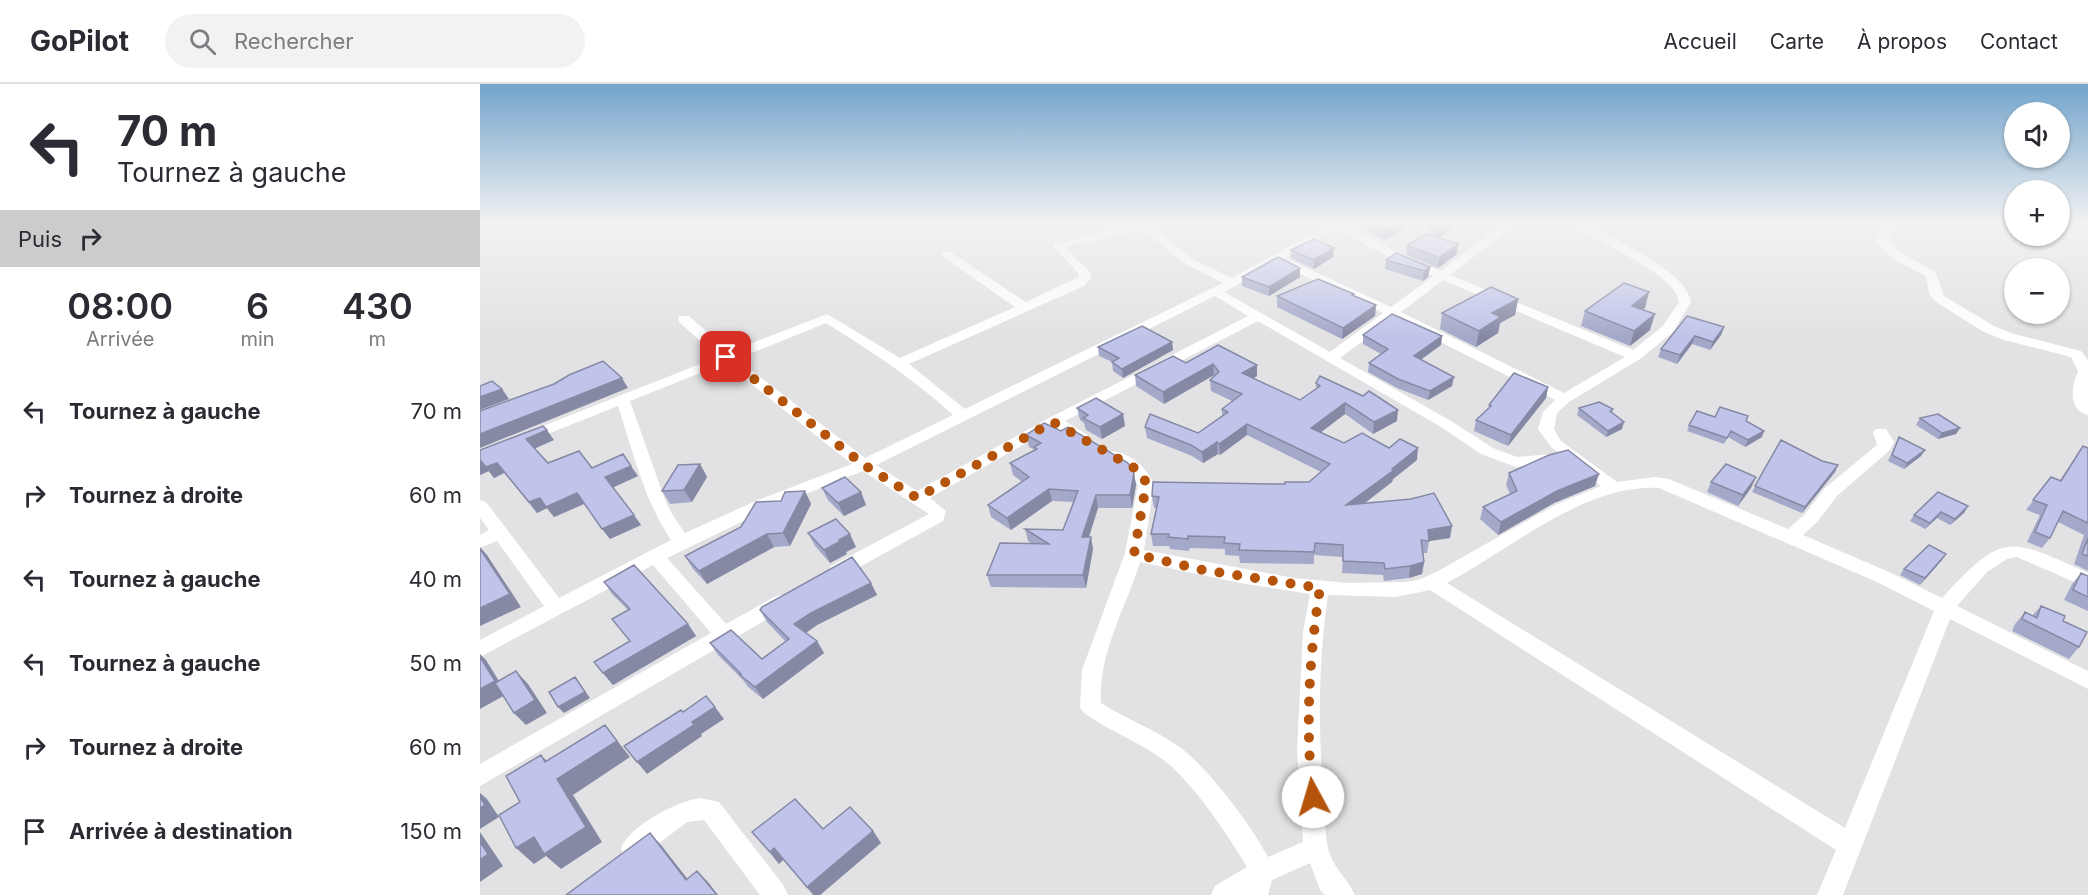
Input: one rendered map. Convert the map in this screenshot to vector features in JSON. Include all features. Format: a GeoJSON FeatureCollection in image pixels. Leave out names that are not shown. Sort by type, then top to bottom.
{"type":"FeatureCollection","features":[{"type":"Feature","properties":{"kind":"street"},"geometry":{"type":"LineString","coordinates":[[956,261],[1024,307]]}},
{"type":"Feature","properties":{"kind":"street"},"geometry":{"type":"LineString","coordinates":[[898,363],[1080,283],[1085,278],[1081,268],[1073,261]]}},
{"type":"Feature","properties":{"kind":"street"},"geometry":{"type":"LineString","coordinates":[[1188,261],[1232,282]]}},
{"type":"Feature","properties":{"kind":"street"},"geometry":{"type":"LineString","coordinates":[[480,649],[682,542],[764,504],[864,465],[1273,261]]}},
{"type":"Feature","properties":{"kind":"street"},"geometry":{"type":"LineString","coordinates":[[1281,261],[1393,313],[1564,399]]}},
{"type":"Feature","properties":{"kind":"street"},"geometry":{"type":"LineString","coordinates":[[1406,261],[1635,356]]}},
{"type":"Feature","properties":{"kind":"street"},"geometry":{"type":"LineString","coordinates":[[1331,358],[1460,261]]}},
{"type":"Feature","properties":{"kind":"street"},"geometry":{"type":"LineString","coordinates":[[1613,487],[1556,444],[1546,429],[1550,412],[1564,399],[1635,356],[1668,329],[1684,302],[1684,295],[1670,278],[1642,261]]}},
{"type":"Feature","properties":{"kind":"street"},"geometry":{"type":"LineString","coordinates":[[1908,261],[1931,274],[1934,279],[1934,292],[1940,299],[1989,329],[2009,337],[2076,354],[2085,371],[2079,386],[2080,402],[2088,411]]}},
{"type":"Feature","properties":{"kind":"street"},"geometry":{"type":"LineString","coordinates":[[1214,291],[1504,459],[1530,463],[1568,454]]}},
{"type":"Feature","properties":{"kind":"street"},"geometry":{"type":"LineString","coordinates":[[917,498],[1053,422],[1257,316]]}},
{"type":"Feature","properties":{"kind":"street"},"geometry":{"type":"LineString","coordinates":[[513,443],[827,318],[831,318],[925,382],[962,415]]}},
{"type":"Feature","properties":{"kind":"street"},"geometry":{"type":"LineString","coordinates":[[684,319],[726,357],[864,465],[938,511],[937,517],[825,578]]}},
{"type":"Feature","properties":{"kind":"street"},"geometry":{"type":"LineString","coordinates":[[622,398],[657,500],[664,516],[682,542]]}},
{"type":"Feature","properties":{"kind":"street"},"geometry":{"type":"LineString","coordinates":[[1053,422],[1138,470],[1144,477],[1146,485],[1134,554],[1103,636],[1088,691],[1091,707],[1108,719],[1169,751],[1188,769],[1235,825],[1250,847],[1258,884]]}},
{"type":"Feature","properties":{"kind":"street"},"geometry":{"type":"LineString","coordinates":[[1790,537],[1811,518],[1831,492],[1884,447],[1886,442],[1881,432]]}},
{"type":"Feature","properties":{"kind":"street"},"geometry":{"type":"LineString","coordinates":[[1134,554],[1203,570],[1320,588],[1391,590],[1413,588],[1432,582],[1529,526],[1603,490],[1634,482],[1658,482],[1689,493],[1883,577],[2088,681]]}},
{"type":"Feature","properties":{"kind":"street"},"geometry":{"type":"LineString","coordinates":[[480,506],[557,609]]}},
{"type":"Feature","properties":{"kind":"street"},"geometry":{"type":"LineString","coordinates":[[480,542],[499,533]]}},
{"type":"Feature","properties":{"kind":"street"},"geometry":{"type":"LineString","coordinates":[[1830,895],[1945,607],[1981,567],[2002,553],[2017,551],[2036,557],[2088,581]]}},
{"type":"Feature","properties":{"kind":"street"},"geometry":{"type":"LineString","coordinates":[[655,556],[723,634]]}},
{"type":"Feature","properties":{"kind":"street"},"geometry":{"type":"LineString","coordinates":[[1432,582],[1850,845]]}},
{"type":"Feature","properties":{"kind":"street"},"geometry":{"type":"LineString","coordinates":[[1320,588],[1313,632],[1308,750],[1316,848],[1329,881],[1342,895]]}},
{"type":"Feature","properties":{"kind":"street"},"geometry":{"type":"LineString","coordinates":[[480,776],[723,634],[795,595]]}},
{"type":"Feature","properties":{"kind":"street"},"geometry":{"type":"LineString","coordinates":[[620,859],[676,816],[701,807],[711,810],[775,895]]}},
{"type":"Feature","properties":{"kind":"street"},"geometry":{"type":"LineString","coordinates":[[1224,895],[1258,884],[1316,848]]}},
{"type":"Feature","properties":{"kind":"building"},"geometry":{"type":"Polygon","coordinates":[[[1271,261],[1286,261],[1300,268],[1269,287],[1242,277],[1271,261]]]}},
{"type":"Feature","properties":{"kind":"building"},"geometry":{"type":"Polygon","coordinates":[[[1389,261],[1415,261],[1430,267],[1424,271],[1389,261]]]}},
{"type":"Feature","properties":{"kind":"building"},"geometry":{"type":"Polygon","coordinates":[[[1318,279],[1376,305],[1343,328],[1277,296],[1318,279]]]}},
{"type":"Feature","properties":{"kind":"building"},"geometry":{"type":"Polygon","coordinates":[[[1624,283],[1649,292],[1632,306],[1655,314],[1634,331],[1585,311],[1624,283]]]}},
{"type":"Feature","properties":{"kind":"building"},"geometry":{"type":"Polygon","coordinates":[[[1491,287],[1518,299],[1492,313],[1501,317],[1479,331],[1442,313],[1491,287]]]}},
{"type":"Feature","properties":{"kind":"building"},"geometry":{"type":"Polygon","coordinates":[[[1392,314],[1442,336],[1414,356],[1454,377],[1430,391],[1398,379],[1369,363],[1388,349],[1363,335],[1392,314]]]}},
{"type":"Feature","properties":{"kind":"building"},"geometry":{"type":"Polygon","coordinates":[[[1687,316],[1724,327],[1713,342],[1695,336],[1680,355],[1661,349],[1687,316]]]}},
{"type":"Feature","properties":{"kind":"building"},"geometry":{"type":"Polygon","coordinates":[[[1142,326],[1172,342],[1122,369],[1112,362],[1119,358],[1098,347],[1142,326]]]}},
{"type":"Feature","properties":{"kind":"building"},"geometry":{"type":"Polygon","coordinates":[[[1218,345],[1257,365],[1242,373],[1300,400],[1320,386],[1316,383],[1320,376],[1363,396],[1369,391],[1398,410],[1374,422],[1345,403],[1311,428],[1344,443],[1362,433],[1389,448],[1400,439],[1418,448],[1392,469],[1394,470],[1346,505],[1411,499],[1434,493],[1452,526],[1428,530],[1429,541],[1421,540],[1424,562],[1385,569],[1384,563],[1343,561],[1343,545],[1315,543],[1314,552],[1239,550],[1240,544],[1224,543],[1225,537],[1188,536],[1188,539],[1168,537],[1169,534],[1151,534],[1159,497],[1152,496],[1153,482],[1285,484],[1285,482],[1309,482],[1330,464],[1247,424],[1219,444],[1217,442],[1202,452],[1191,445],[1145,427],[1150,414],[1198,433],[1228,412],[1222,409],[1242,394],[1210,380],[1219,372],[1213,364],[1163,392],[1135,375],[1173,356],[1186,363],[1218,345]]]}},
{"type":"Feature","properties":{"kind":"building"},"geometry":{"type":"Polygon","coordinates":[[[603,361],[622,378],[480,434],[480,411],[554,384],[603,361]]]}},
{"type":"Feature","properties":{"kind":"building"},"geometry":{"type":"Polygon","coordinates":[[[1514,373],[1548,387],[1511,435],[1476,420],[1491,406],[1489,405],[1514,373]]]}},
{"type":"Feature","properties":{"kind":"building"},"geometry":{"type":"Polygon","coordinates":[[[492,381],[502,389],[480,397],[480,386],[492,381]]]}},
{"type":"Feature","properties":{"kind":"building"},"geometry":{"type":"Polygon","coordinates":[[[1096,398],[1123,414],[1100,427],[1083,418],[1088,415],[1077,408],[1096,398]]]}},
{"type":"Feature","properties":{"kind":"building"},"geometry":{"type":"Polygon","coordinates":[[[1599,402],[1613,409],[1610,411],[1624,422],[1608,431],[1579,408],[1599,402]]]}},
{"type":"Feature","properties":{"kind":"building"},"geometry":{"type":"Polygon","coordinates":[[[1720,407],[1748,416],[1746,421],[1764,431],[1748,440],[1731,431],[1727,438],[1689,425],[1697,411],[1715,417],[1720,407]]]}},
{"type":"Feature","properties":{"kind":"building"},"geometry":{"type":"Polygon","coordinates":[[[1938,414],[1960,428],[1942,433],[1920,418],[1938,414]]]}},
{"type":"Feature","properties":{"kind":"building"},"geometry":{"type":"Polygon","coordinates":[[[1044,423],[1061,431],[1068,427],[1128,463],[1134,473],[1130,495],[1096,495],[1082,537],[1091,537],[1083,575],[987,575],[1000,543],[1049,544],[1025,529],[1063,530],[1078,491],[1049,489],[1007,518],[988,505],[1029,477],[1010,463],[1037,449],[1034,447],[1041,443],[1026,435],[1044,423]]]}},
{"type":"Feature","properties":{"kind":"building"},"geometry":{"type":"Polygon","coordinates":[[[543,426],[547,430],[526,439],[548,463],[579,451],[592,468],[623,454],[631,466],[605,477],[634,515],[602,529],[577,493],[546,507],[540,498],[529,502],[497,463],[486,467],[480,462],[480,450],[543,426]]]}},
{"type":"Feature","properties":{"kind":"building"},"geometry":{"type":"Polygon","coordinates":[[[1899,437],[1925,450],[1907,463],[1892,455],[1899,437]]]}},
{"type":"Feature","properties":{"kind":"building"},"geometry":{"type":"Polygon","coordinates":[[[1781,440],[1822,461],[1838,465],[1805,507],[1755,486],[1781,440]]]}},
{"type":"Feature","properties":{"kind":"building"},"geometry":{"type":"Polygon","coordinates":[[[2083,446],[2088,448],[2088,523],[2063,511],[2050,538],[2035,532],[2047,505],[2033,500],[2051,477],[2061,481],[2083,446]]]}},
{"type":"Feature","properties":{"kind":"building"},"geometry":{"type":"Polygon","coordinates":[[[1568,450],[1599,474],[1557,491],[1501,522],[1483,507],[1517,491],[1509,473],[1549,455],[1568,450]]]}},
{"type":"Feature","properties":{"kind":"building"},"geometry":{"type":"Polygon","coordinates":[[[700,464],[684,490],[662,491],[678,465],[700,464]]]}},
{"type":"Feature","properties":{"kind":"building"},"geometry":{"type":"Polygon","coordinates":[[[1726,464],[1756,477],[1743,495],[1711,482],[1726,464]]]}},
{"type":"Feature","properties":{"kind":"building"},"geometry":{"type":"Polygon","coordinates":[[[845,477],[861,492],[838,503],[822,488],[845,477]]]}},
{"type":"Feature","properties":{"kind":"building"},"geometry":{"type":"Polygon","coordinates":[[[805,491],[783,533],[767,534],[699,571],[685,556],[741,527],[756,502],[781,501],[785,492],[805,491]]]}},
{"type":"Feature","properties":{"kind":"building"},"geometry":{"type":"Polygon","coordinates":[[[1938,492],[1968,506],[1955,519],[1941,512],[1930,523],[1914,515],[1938,492]]]}},
{"type":"Feature","properties":{"kind":"building"},"geometry":{"type":"Polygon","coordinates":[[[836,519],[850,534],[824,550],[808,533],[836,519]]]}},
{"type":"Feature","properties":{"kind":"building"},"geometry":{"type":"Polygon","coordinates":[[[2088,538],[2088,556],[2082,554],[2088,538]]]}},
{"type":"Feature","properties":{"kind":"building"},"geometry":{"type":"Polygon","coordinates":[[[1929,545],[1946,554],[1925,578],[1904,569],[1929,545]]]}},
{"type":"Feature","properties":{"kind":"building"},"geometry":{"type":"Polygon","coordinates":[[[480,549],[510,594],[480,608],[480,549]]]}},
{"type":"Feature","properties":{"kind":"building"},"geometry":{"type":"Polygon","coordinates":[[[852,557],[871,583],[794,624],[817,641],[755,687],[740,675],[710,643],[731,630],[762,659],[789,639],[760,610],[762,607],[852,557]]]}},
{"type":"Feature","properties":{"kind":"building"},"geometry":{"type":"Polygon","coordinates":[[[634,565],[688,624],[603,673],[594,662],[630,641],[612,619],[630,609],[604,582],[634,565]]]}},
{"type":"Feature","properties":{"kind":"building"},"geometry":{"type":"Polygon","coordinates":[[[2081,573],[2088,576],[2088,597],[2073,590],[2081,573]]]}},
{"type":"Feature","properties":{"kind":"building"},"geometry":{"type":"Polygon","coordinates":[[[2041,606],[2065,616],[2063,621],[2087,632],[2079,647],[2022,619],[2025,612],[2037,618],[2041,606]]]}},
{"type":"Feature","properties":{"kind":"building"},"geometry":{"type":"Polygon","coordinates":[[[480,657],[495,681],[480,689],[480,657]]]}},
{"type":"Feature","properties":{"kind":"building"},"geometry":{"type":"Polygon","coordinates":[[[516,671],[535,700],[514,713],[495,683],[516,671]]]}},
{"type":"Feature","properties":{"kind":"building"},"geometry":{"type":"Polygon","coordinates":[[[575,677],[585,692],[558,707],[549,692],[575,677]]]}},
{"type":"Feature","properties":{"kind":"building"},"geometry":{"type":"Polygon","coordinates":[[[706,696],[715,707],[692,722],[694,725],[637,762],[624,746],[681,710],[683,712],[706,696]]]}},
{"type":"Feature","properties":{"kind":"building"},"geometry":{"type":"Polygon","coordinates":[[[605,725],[617,741],[557,779],[586,827],[544,854],[534,837],[516,848],[499,815],[520,802],[506,776],[541,755],[545,762],[605,725]]]}},
{"type":"Feature","properties":{"kind":"building"},"geometry":{"type":"Polygon","coordinates":[[[480,797],[485,805],[480,808],[480,797]]]}},
{"type":"Feature","properties":{"kind":"building"},"geometry":{"type":"Polygon","coordinates":[[[795,799],[823,829],[850,807],[873,831],[807,887],[774,848],[770,852],[752,832],[795,799]]]}},
{"type":"Feature","properties":{"kind":"building"},"geometry":{"type":"Polygon","coordinates":[[[650,833],[686,880],[697,871],[717,895],[566,895],[650,833]]]}},
{"type":"Feature","properties":{"kind":"building"},"geometry":{"type":"Polygon","coordinates":[[[480,842],[488,854],[480,860],[480,842]]]}},
{"type":"Feature","properties":{"kind":"route"},"geometry":{"type":"LineString","coordinates":[[726,357],[864,465],[917,498],[1053,422],[1138,470],[1144,477],[1146,485],[1134,554],[1203,570],[1320,588],[1313,632],[1310,681],[1308,750],[1313,797]]}}]}
